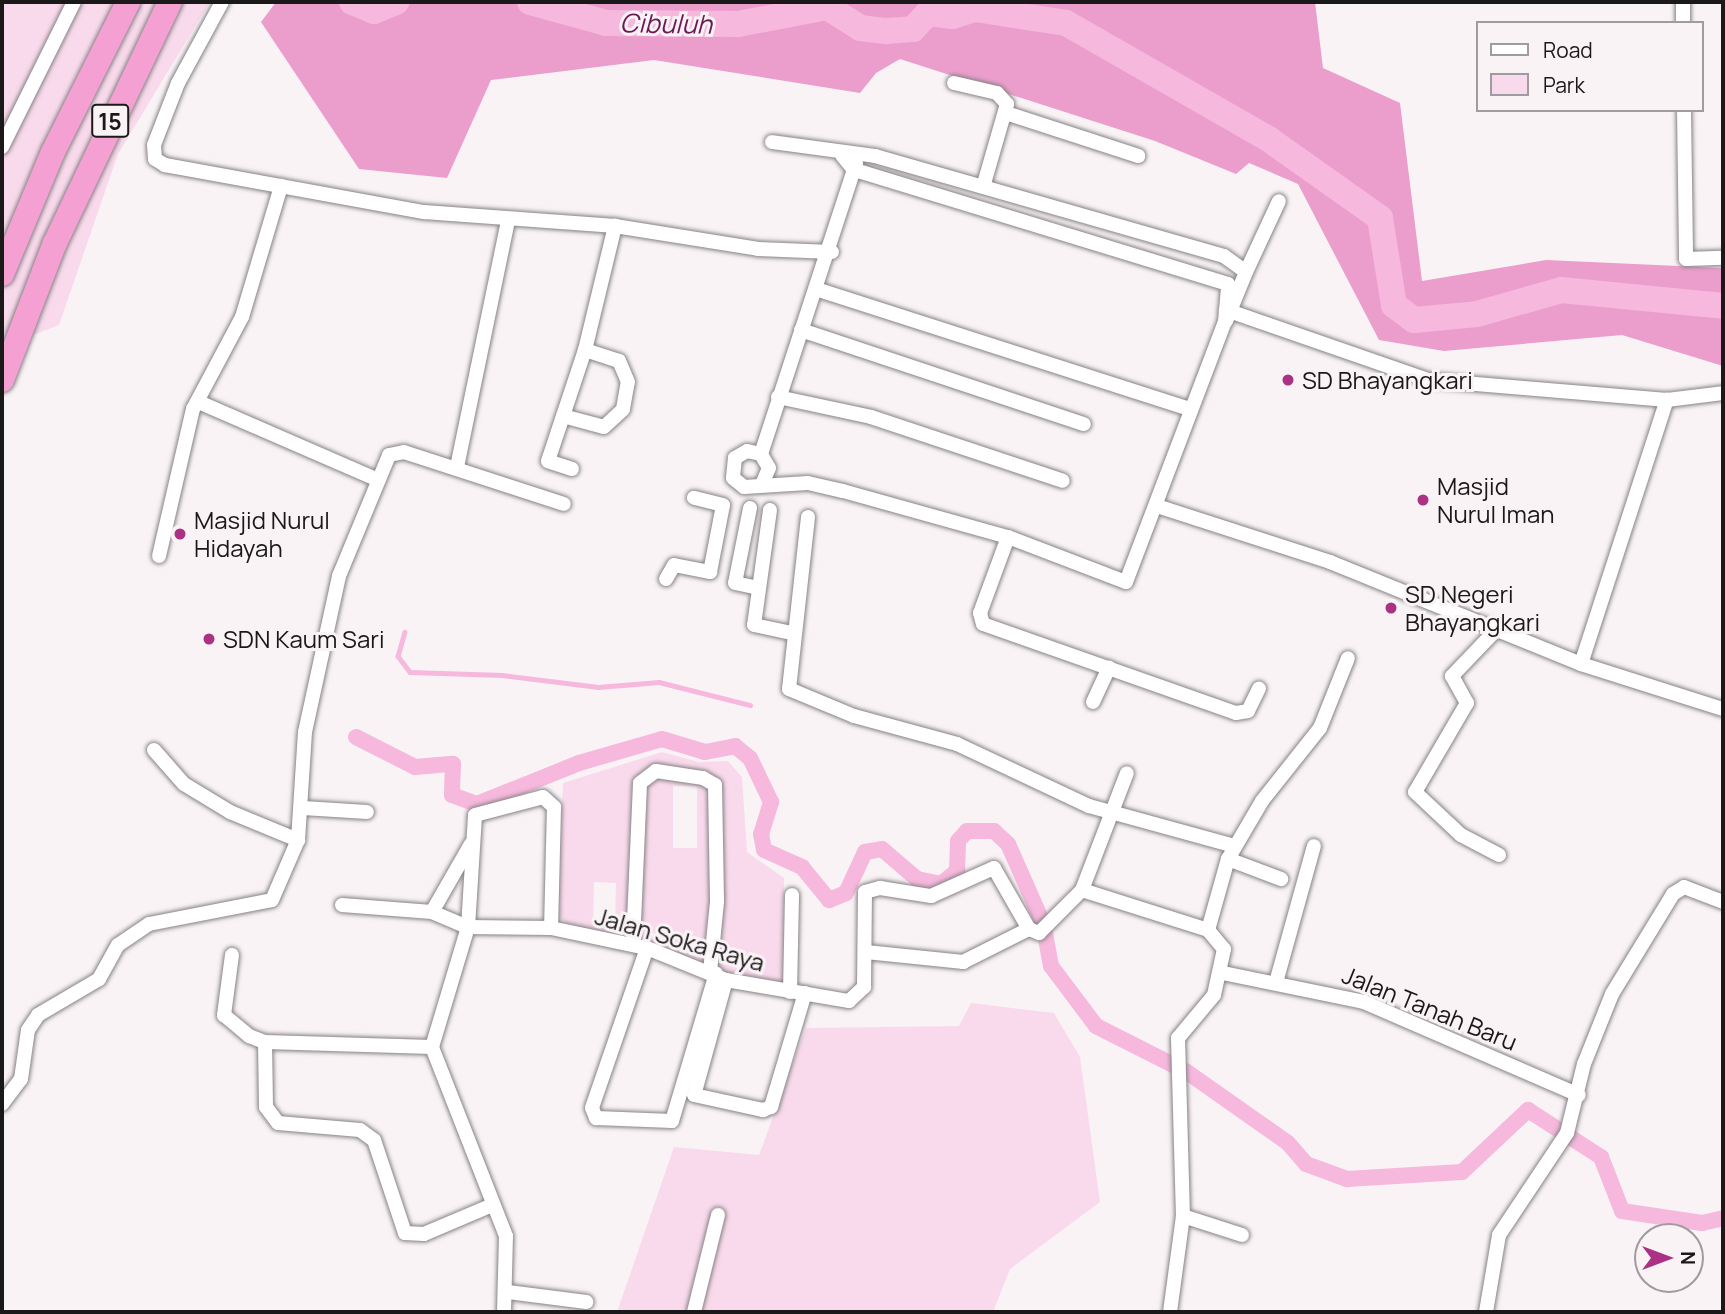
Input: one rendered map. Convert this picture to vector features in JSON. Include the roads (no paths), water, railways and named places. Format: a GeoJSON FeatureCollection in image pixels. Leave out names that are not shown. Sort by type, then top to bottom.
{"type":"FeatureCollection","features":[{"type":"Feature","properties":{"kind":"highway","name":"15"},"geometry":{"type":"LineString","coordinates":[[2,274],[17,235],[128,2]]}},
{"type":"Feature","properties":{"kind":"highway","name":"15"},"geometry":{"type":"LineString","coordinates":[[2,380],[55,243],[170,2]]}},
{"type":"Feature","properties":{"kind":"street"},"geometry":{"type":"LineString","coordinates":[[2,147],[74,2]]}},
{"type":"Feature","properties":{"kind":"street"},"geometry":{"type":"LineString","coordinates":[[222,2],[178,83],[152,154],[171,167],[508,221],[615,226],[758,248],[832,252]]}},
{"type":"Feature","properties":{"kind":"street"},"geometry":{"type":"LineString","coordinates":[[1683,2],[1683,21]]}},
{"type":"Feature","properties":{"kind":"street"},"geometry":{"type":"LineString","coordinates":[[954,83],[1005,97],[1009,114],[983,187]]}},
{"type":"Feature","properties":{"kind":"street"},"geometry":{"type":"LineString","coordinates":[[1684,112],[1686,259],[1723,258]]}},
{"type":"Feature","properties":{"kind":"street"},"geometry":{"type":"LineString","coordinates":[[1009,114],[1138,156]]}},
{"type":"Feature","properties":{"kind":"street"},"geometry":{"type":"LineString","coordinates":[[772,142],[842,155],[859,154],[983,187],[1224,256],[1245,272]]}},
{"type":"Feature","properties":{"kind":"street"},"geometry":{"type":"LineString","coordinates":[[763,482],[769,467],[761,454],[801,330],[832,252],[859,154]]}},
{"type":"Feature","properties":{"kind":"street"},"geometry":{"type":"LineString","coordinates":[[842,155],[854,170],[1220,281],[1231,287],[1228,315]]}},
{"type":"Feature","properties":{"kind":"street"},"geometry":{"type":"LineString","coordinates":[[159,556],[186,430],[243,317],[281,186]]}},
{"type":"Feature","properties":{"kind":"street"},"geometry":{"type":"LineString","coordinates":[[761,454],[740,453],[732,471],[744,487],[763,482],[808,483],[1008,537],[1126,582],[1157,506],[1190,409],[1245,272],[1279,201]]}},
{"type":"Feature","properties":{"kind":"street"},"geometry":{"type":"LineString","coordinates":[[457,467],[508,221]]}},
{"type":"Feature","properties":{"kind":"street"},"geometry":{"type":"LineString","coordinates":[[572,469],[548,461],[585,350],[615,226]]}},
{"type":"Feature","properties":{"kind":"street"},"geometry":{"type":"LineString","coordinates":[[819,290],[1190,409]]}},
{"type":"Feature","properties":{"kind":"street"},"geometry":{"type":"LineString","coordinates":[[1228,315],[1401,375],[1667,400],[1723,393]]}},
{"type":"Feature","properties":{"kind":"street"},"geometry":{"type":"LineString","coordinates":[[801,330],[1084,424]]}},
{"type":"Feature","properties":{"kind":"street"},"geometry":{"type":"LineString","coordinates":[[564,416],[604,427],[623,409],[628,382],[619,361],[585,350]]}},
{"type":"Feature","properties":{"kind":"street"},"geometry":{"type":"LineString","coordinates":[[778,397],[871,417],[1063,481]]}},
{"type":"Feature","properties":{"kind":"street"},"geometry":{"type":"LineString","coordinates":[[1581,664],[1667,400]]}},
{"type":"Feature","properties":{"kind":"street"},"geometry":{"type":"LineString","coordinates":[[201,403],[376,479]]}},
{"type":"Feature","properties":{"kind":"street"},"geometry":{"type":"LineString","coordinates":[[2,1104],[21,1079],[28,1030],[38,1015],[99,979],[118,945],[149,924],[272,900],[298,840],[303,808],[305,732],[339,576],[376,479],[388,456],[404,452],[457,467],[564,504]]}},
{"type":"Feature","properties":{"kind":"street"},"geometry":{"type":"LineString","coordinates":[[666,579],[674,565],[708,575],[712,565],[723,505],[694,498]]}},
{"type":"Feature","properties":{"kind":"street"},"geometry":{"type":"LineString","coordinates":[[1157,506],[1329,562],[1581,664],[1723,709]]}},
{"type":"Feature","properties":{"kind":"street"},"geometry":{"type":"LineString","coordinates":[[750,508],[736,583],[758,588]]}},
{"type":"Feature","properties":{"kind":"street"},"geometry":{"type":"LineString","coordinates":[[770,510],[755,626],[792,633]]}},
{"type":"Feature","properties":{"kind":"street"},"geometry":{"type":"LineString","coordinates":[[808,517],[792,633],[789,689],[854,716],[957,744],[1114,815],[1231,853],[1281,879]]}},
{"type":"Feature","properties":{"kind":"street"},"geometry":{"type":"LineString","coordinates":[[1008,537],[980,621],[1242,714],[1259,688]]}},
{"type":"Feature","properties":{"kind":"street"},"geometry":{"type":"LineString","coordinates":[[712,565],[737,568]]}},
{"type":"Feature","properties":{"kind":"street"},"geometry":{"type":"LineString","coordinates":[[1496,630],[1452,676],[1467,703],[1415,792],[1461,835],[1499,855]]}},
{"type":"Feature","properties":{"kind":"street"},"geometry":{"type":"LineString","coordinates":[[1208,930],[1231,853],[1320,728],[1349,658]]}},
{"type":"Feature","properties":{"kind":"street"},"geometry":{"type":"LineString","coordinates":[[1093,702],[1110,668]]}},
{"type":"Feature","properties":{"kind":"street"},"geometry":{"type":"LineString","coordinates":[[154,750],[184,784],[230,812],[298,840]]}},
{"type":"Feature","properties":{"kind":"street"},"geometry":{"type":"LineString","coordinates":[[717,975],[672,1121],[596,1118],[592,1108],[640,946],[640,783],[656,771],[703,778],[715,785],[717,975],[694,1095],[763,1110],[771,1107],[797,993],[792,895]]}},
{"type":"Feature","properties":{"kind":"street"},"geometry":{"type":"LineString","coordinates":[[1034,931],[1003,876],[989,868],[931,896],[868,890],[862,900],[866,953],[963,962],[1057,921],[1083,890],[1114,815],[1127,773]]}},
{"type":"Feature","properties":{"kind":"street"},"geometry":{"type":"LineString","coordinates":[[504,1312],[508,1292],[506,1236],[490,1206],[432,1047],[468,927],[475,815],[550,801],[555,819],[551,928]]}},
{"type":"Feature","properties":{"kind":"street"},"geometry":{"type":"LineString","coordinates":[[303,808],[367,812]]}},
{"type":"Feature","properties":{"kind":"street"},"geometry":{"type":"LineString","coordinates":[[432,912],[472,841]]}},
{"type":"Feature","properties":{"kind":"street"},"geometry":{"type":"LineString","coordinates":[[1278,979],[1314,846]]}},
{"type":"Feature","properties":{"kind":"street"},"geometry":{"type":"LineString","coordinates":[[1488,1312],[1499,1235],[1567,1133],[1612,994],[1672,894],[1684,887],[1723,902]]}},
{"type":"Feature","properties":{"kind":"street"},"geometry":{"type":"LineString","coordinates":[[1083,890],[1208,930],[1224,949],[1223,973],[1214,995],[1180,1033],[1176,1068],[1183,1216],[1170,1312]]}},
{"type":"Feature","properties":{"kind":"street"},"geometry":{"type":"LineString","coordinates":[[342,905],[432,912],[468,927]]}},
{"type":"Feature","properties":{"kind":"street","name":"Jalan Soka Raya"},"geometry":{"type":"LineString","coordinates":[[468,927],[551,928],[640,946],[717,975],[825,1001],[856,999],[864,987],[866,953]]}},
{"type":"Feature","properties":{"kind":"street"},"geometry":{"type":"LineString","coordinates":[[232,955],[225,1015],[232,1027],[265,1042],[432,1047]]}},
{"type":"Feature","properties":{"kind":"street","name":"Jalan Tanah Baru"},"geometry":{"type":"LineString","coordinates":[[1223,973],[1264,986],[1278,979],[1364,1002],[1579,1094]]}},
{"type":"Feature","properties":{"kind":"street"},"geometry":{"type":"LineString","coordinates":[[265,1042],[266,1107],[278,1123],[360,1130],[374,1140],[405,1233],[424,1234],[490,1206]]}},
{"type":"Feature","properties":{"kind":"street"},"geometry":{"type":"LineString","coordinates":[[694,1312],[718,1214]]}},
{"type":"Feature","properties":{"kind":"street"},"geometry":{"type":"LineString","coordinates":[[1183,1216],[1242,1235]]}},
{"type":"Feature","properties":{"kind":"street"},"geometry":{"type":"LineString","coordinates":[[508,1292],[586,1302]]}},
{"type":"Feature","properties":{"kind":"waterway","name":"Cibuluh"},"geometry":{"type":"LineString","coordinates":[[352,2],[374,11],[396,2]]}},
{"type":"Feature","properties":{"kind":"waterway"},"geometry":{"type":"LineString","coordinates":[[530,2],[606,23],[738,24],[827,7],[860,28],[886,31],[913,29],[928,13],[953,16],[975,9],[1066,23],[1270,140],[1380,218],[1394,305],[1414,320],[1477,314],[1561,290],[1723,306]]}},
{"type":"Feature","properties":{"kind":"waterway"},"geometry":{"type":"LineString","coordinates":[[405,632],[398,656],[410,672],[502,675],[598,687],[659,682],[750,705]]}},
{"type":"Feature","properties":{"kind":"waterway"},"geometry":{"type":"LineString","coordinates":[[356,737],[415,767],[453,764],[452,795],[477,804],[579,763],[662,739],[705,752],[735,746],[750,758],[771,802],[761,834],[764,850],[802,867],[829,900],[846,893],[865,852],[882,849],[917,879],[941,884],[957,871],[958,841],[967,831],[994,831],[1008,844],[1043,923],[1051,966],[1096,1026],[1187,1072],[1288,1143],[1306,1164],[1347,1179],[1462,1172],[1528,1110],[1601,1157],[1622,1211],[1702,1223],[1723,1218]]}},
{"type":"Feature","properties":{"kind":"place","name":"SD Bhayangkari"},"geometry":{"type":"Point","coordinates":[1288,380]}},
{"type":"Feature","properties":{"kind":"place","name":"Masjid Nurul Iman"},"geometry":{"type":"Point","coordinates":[1423,500]}},
{"type":"Feature","properties":{"kind":"place","name":"Masjid Nurul Hidayah"},"geometry":{"type":"Point","coordinates":[180,534]}},
{"type":"Feature","properties":{"kind":"place","name":"SD Negeri Bhayangkari"},"geometry":{"type":"Point","coordinates":[1391,608]}},
{"type":"Feature","properties":{"kind":"place","name":"SDN Kaum Sari"},"geometry":{"type":"Point","coordinates":[209,639]}}]}
